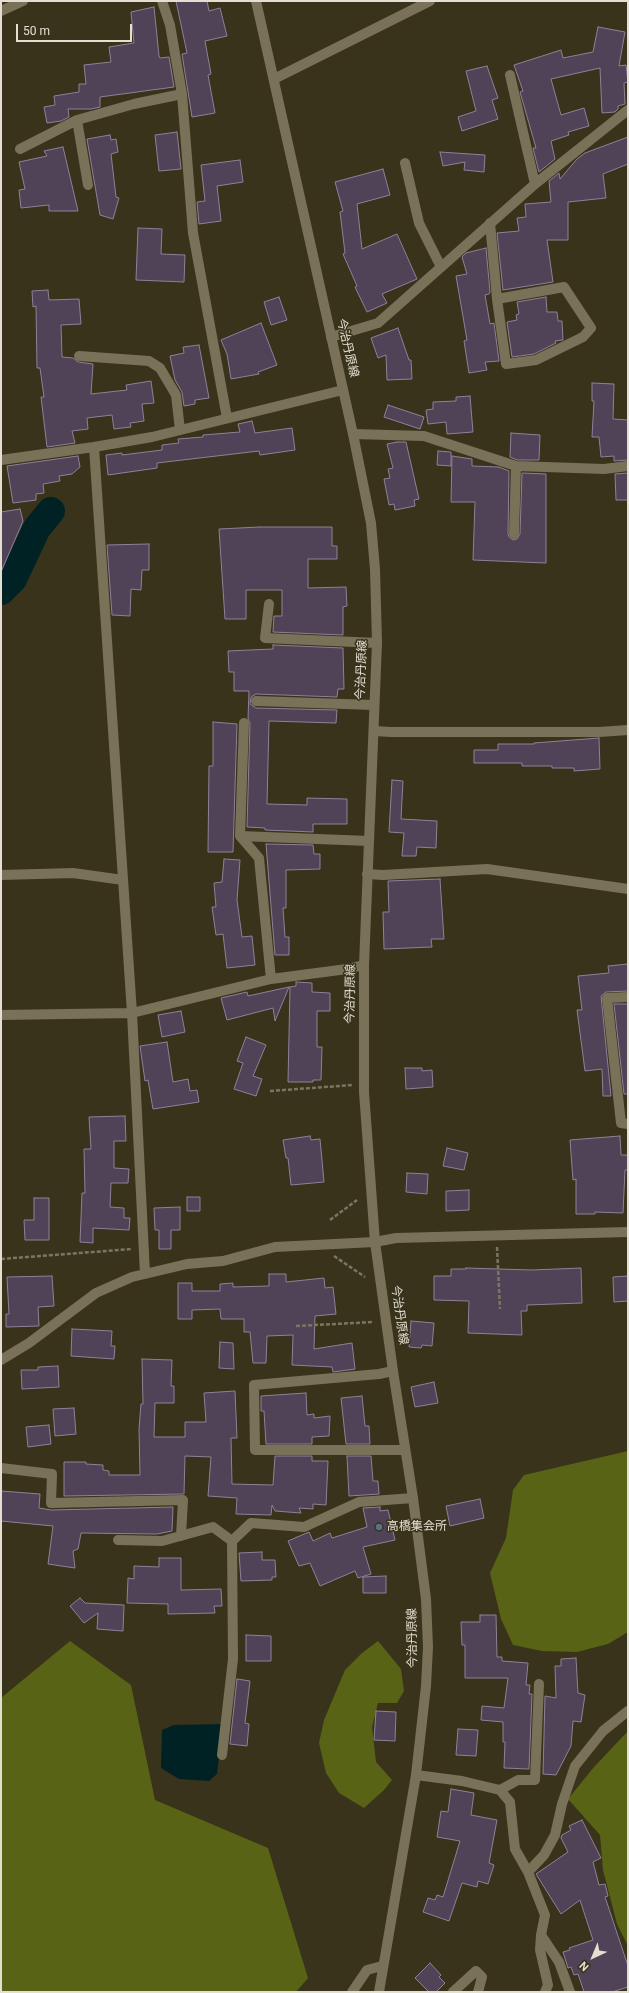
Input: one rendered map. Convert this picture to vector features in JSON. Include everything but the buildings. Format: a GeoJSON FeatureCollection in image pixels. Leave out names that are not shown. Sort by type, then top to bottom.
{"type":"FeatureCollection","features":[{"type":"Feature","properties":{"kind":"street"},"geometry":{"type":"LineString","coordinates":[[162,1],[170,25],[182,94],[193,233],[227,418]]}},
{"type":"Feature","properties":{"kind":"street","name":"今治丹原線"},"geometry":{"type":"LineString","coordinates":[[256,1],[353,434],[374,545],[377,643],[364,965],[363,1084],[375,1242],[387,1321],[392,1371],[413,1498],[426,1599],[428,1647],[426,1686],[416,1775],[382,1966],[379,1992]]}},
{"type":"Feature","properties":{"kind":"street"},"geometry":{"type":"LineString","coordinates":[[274,79],[430,1]]}},
{"type":"Feature","properties":{"kind":"street"},"geometry":{"type":"LineString","coordinates":[[1,11],[16,2]]}},
{"type":"Feature","properties":{"kind":"street"},"geometry":{"type":"LineString","coordinates":[[510,75],[535,184]]}},
{"type":"Feature","properties":{"kind":"street"},"geometry":{"type":"LineString","coordinates":[[20,149],[77,120],[134,104],[182,94]]}},
{"type":"Feature","properties":{"kind":"street"},"geometry":{"type":"LineString","coordinates":[[331,337],[378,323],[535,184],[628,110]]}},
{"type":"Feature","properties":{"kind":"street"},"geometry":{"type":"LineString","coordinates":[[77,120],[88,185]]}},
{"type":"Feature","properties":{"kind":"street"},"geometry":{"type":"LineString","coordinates":[[406,163],[419,223],[441,267]]}},
{"type":"Feature","properties":{"kind":"street"},"geometry":{"type":"LineString","coordinates":[[490,223],[497,299],[506,364],[536,360],[584,337],[591,328],[564,286],[497,299]]}},
{"type":"Feature","properties":{"kind":"street"},"geometry":{"type":"LineString","coordinates":[[79,356],[149,361],[160,368],[176,395],[180,430]]}},
{"type":"Feature","properties":{"kind":"street"},"geometry":{"type":"LineString","coordinates":[[1,460],[94,447],[180,430],[343,390]]}},
{"type":"Feature","properties":{"kind":"street"},"geometry":{"type":"LineString","coordinates":[[353,434],[424,436],[516,466],[604,469],[628,466]]}},
{"type":"Feature","properties":{"kind":"street"},"geometry":{"type":"LineString","coordinates":[[94,447],[132,1013],[145,1248],[145,1274]]}},
{"type":"Feature","properties":{"kind":"street"},"geometry":{"type":"LineString","coordinates":[[514,534],[516,466]]}},
{"type":"Feature","properties":{"kind":"street"},"geometry":{"type":"LineString","coordinates":[[269,604],[265,638],[377,643]]}},
{"type":"Feature","properties":{"kind":"street"},"geometry":{"type":"LineString","coordinates":[[256,701],[374,705]]}},
{"type":"Feature","properties":{"kind":"street"},"geometry":{"type":"LineString","coordinates":[[244,723],[240,836],[259,858],[271,979]]}},
{"type":"Feature","properties":{"kind":"street"},"geometry":{"type":"LineString","coordinates":[[374,731],[599,732],[628,730]]}},
{"type":"Feature","properties":{"kind":"street"},"geometry":{"type":"LineString","coordinates":[[240,836],[369,841]]}},
{"type":"Feature","properties":{"kind":"street"},"geometry":{"type":"LineString","coordinates":[[367,874],[384,876],[487,869],[628,889]]}},
{"type":"Feature","properties":{"kind":"street"},"geometry":{"type":"LineString","coordinates":[[1,875],[73,873],[123,880]]}},
{"type":"Feature","properties":{"kind":"street"},"geometry":{"type":"LineString","coordinates":[[1,1015],[132,1013],[271,979],[347,969],[364,965]]}},
{"type":"Feature","properties":{"kind":"street"},"geometry":{"type":"LineString","coordinates":[[628,997],[607,998],[621,1123],[628,1124]]}},
{"type":"Feature","properties":{"kind":"street"},"geometry":{"type":"LineString","coordinates":[[1,1360],[29,1343],[96,1293],[132,1277],[187,1264],[223,1261],[275,1247],[375,1242],[396,1238],[496,1234],[628,1232]]}},
{"type":"Feature","properties":{"kind":"street"},"geometry":{"type":"LineString","coordinates":[[392,1371],[379,1374],[254,1385],[255,1450],[404,1450]]}},
{"type":"Feature","properties":{"kind":"street"},"geometry":{"type":"LineString","coordinates":[[1,1468],[52,1474],[51,1503],[183,1500],[181,1536]]}},
{"type":"Feature","properties":{"kind":"street"},"geometry":{"type":"LineString","coordinates":[[222,1755],[233,1659],[232,1541],[251,1523],[304,1527],[359,1502],[413,1498]]}},
{"type":"Feature","properties":{"kind":"street"},"geometry":{"type":"LineString","coordinates":[[118,1540],[162,1541],[212,1527],[232,1541]]}},
{"type":"Feature","properties":{"kind":"street"},"geometry":{"type":"LineString","coordinates":[[500,1790],[518,1780],[535,1780],[539,1684]]}},
{"type":"Feature","properties":{"kind":"street"},"geometry":{"type":"LineString","coordinates":[[528,1872],[544,1855],[555,1835],[562,1804],[575,1766],[602,1731],[628,1711]]}},
{"type":"Feature","properties":{"kind":"street"},"geometry":{"type":"LineString","coordinates":[[416,1775],[500,1790],[510,1802],[515,1849],[528,1872],[545,1915],[540,1950],[548,1985],[545,1992]]}},
{"type":"Feature","properties":{"kind":"street"},"geometry":{"type":"LineString","coordinates":[[541,1935],[559,1962],[570,1992]]}},
{"type":"Feature","properties":{"kind":"street"},"geometry":{"type":"LineString","coordinates":[[352,1992],[367,1970],[382,1966]]}},
{"type":"Feature","properties":{"kind":"street"},"geometry":{"type":"LineString","coordinates":[[453,1992],[476,1971],[482,1977],[478,1992]]}},
{"type":"Feature","properties":{"kind":"path"},"geometry":{"type":"LineString","coordinates":[[270,1092],[363,1084]]}},
{"type":"Feature","properties":{"kind":"path"},"geometry":{"type":"LineString","coordinates":[[330,1220],[357,1200]]}},
{"type":"Feature","properties":{"kind":"path"},"geometry":{"type":"LineString","coordinates":[[496,1234],[500,1309]]}},
{"type":"Feature","properties":{"kind":"path"},"geometry":{"type":"LineString","coordinates":[[1,1259],[145,1248]]}},
{"type":"Feature","properties":{"kind":"path"},"geometry":{"type":"LineString","coordinates":[[333,1256],[365,1276]]}},
{"type":"Feature","properties":{"kind":"path"},"geometry":{"type":"LineString","coordinates":[[296,1326],[387,1321]]}},
{"type":"Feature","properties":{"kind":"green space"},"geometry":{"type":"Polygon","coordinates":[[[628,1451],[628,1632],[608,1644],[577,1652],[542,1651],[513,1645],[501,1619],[490,1573],[506,1538],[513,1490],[524,1475],[628,1451]]]}},
{"type":"Feature","properties":{"kind":"green space"},"geometry":{"type":"Polygon","coordinates":[[[70,1641],[131,1685],[155,1800],[268,1848],[308,1978],[296,1992],[1,1992],[1,1698],[70,1641]]]}},
{"type":"Feature","properties":{"kind":"green space"},"geometry":{"type":"Polygon","coordinates":[[[378,1641],[401,1669],[404,1691],[397,1703],[378,1703],[372,1727],[376,1762],[392,1780],[384,1790],[364,1808],[339,1793],[326,1773],[319,1743],[324,1720],[345,1670],[362,1653],[378,1641]]]}},
{"type":"Feature","properties":{"kind":"green space"},"geometry":{"type":"Polygon","coordinates":[[[628,1731],[628,1946],[617,1924],[603,1870],[600,1835],[568,1799],[594,1767],[628,1731]]]}},
{"type":"Feature","properties":{"kind":"water"},"geometry":{"type":"Polygon","coordinates":[[[223,1724],[217,1774],[209,1781],[179,1779],[161,1768],[162,1730],[174,1725],[223,1724]]]}},
{"type":"Feature","properties":{"kind":"waterway"},"geometry":{"type":"LineString","coordinates":[[1,591],[13,579],[37,528],[51,511]]}},
{"type":"Feature","properties":{"kind":"place","name":"高橋集会所"},"geometry":{"type":"Point","coordinates":[379,1527]}}]}
